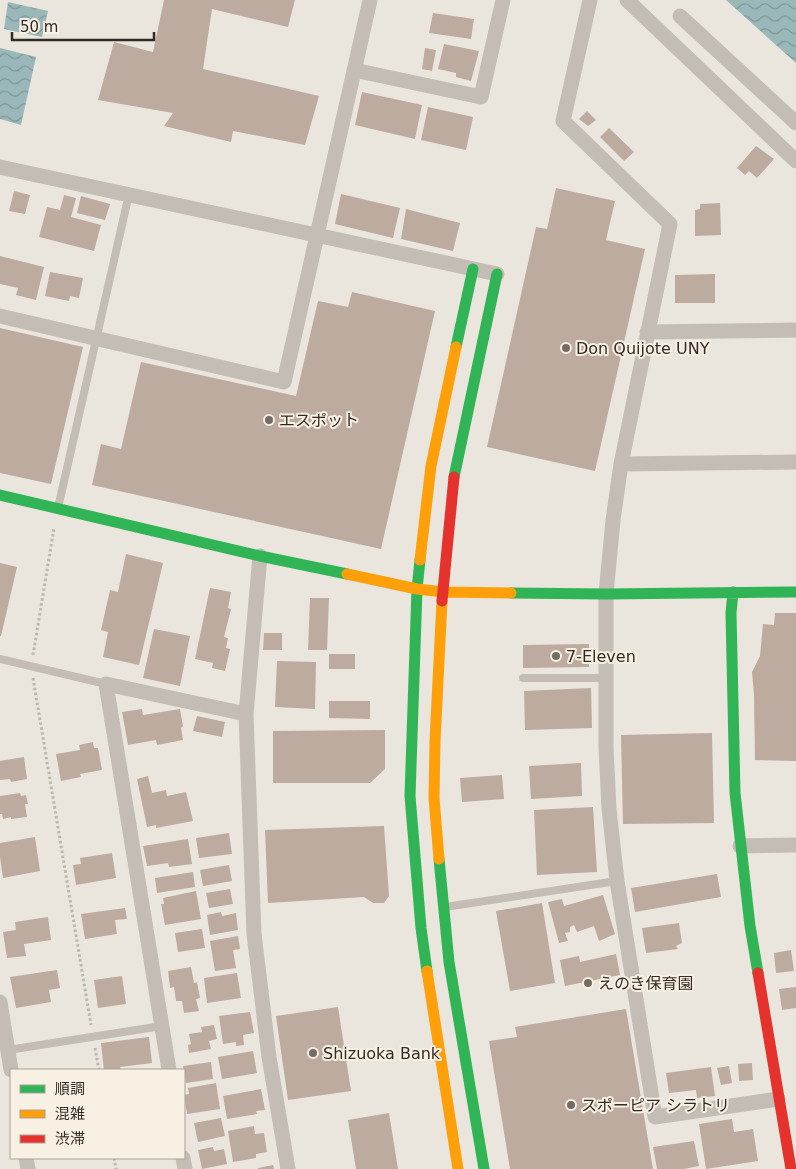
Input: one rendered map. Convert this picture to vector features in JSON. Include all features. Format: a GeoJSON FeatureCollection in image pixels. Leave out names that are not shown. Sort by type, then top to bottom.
{"type":"FeatureCollection","features":[{"type":"Feature","properties":{"kind":"street"},"geometry":{"type":"LineString","coordinates":[[0,316],[284,382],[370,0]]}},
{"type":"Feature","properties":{"kind":"street"},"geometry":{"type":"LineString","coordinates":[[354,70],[481,97],[503,0]]}},
{"type":"Feature","properties":{"kind":"street"},"geometry":{"type":"LineString","coordinates":[[590,0],[563,121],[670,224],[621,464],[613,520],[606,594],[606,756],[609,809],[617,881],[655,1117],[778,1099]]}},
{"type":"Feature","properties":{"kind":"street"},"geometry":{"type":"LineString","coordinates":[[627,0],[796,161]]}},
{"type":"Feature","properties":{"kind":"street"},"geometry":{"type":"LineString","coordinates":[[680,16],[796,123]]}},
{"type":"Feature","properties":{"kind":"street"},"geometry":{"type":"LineString","coordinates":[[0,167],[497,274],[454,476],[440,622],[434,788],[449,962],[484,1169]]}},
{"type":"Feature","properties":{"kind":"street"},"geometry":{"type":"LineString","coordinates":[[458,1169],[421,928],[410,796],[417,588],[431,466],[473,270]]}},
{"type":"Feature","properties":{"kind":"street"},"geometry":{"type":"LineString","coordinates":[[647,332],[796,330]]}},
{"type":"Feature","properties":{"kind":"street"},"geometry":{"type":"LineString","coordinates":[[621,464],[796,462]]}},
{"type":"Feature","properties":{"kind":"street"},"geometry":{"type":"LineString","coordinates":[[0,495],[260,556],[444,592],[606,594],[796,592]]}},
{"type":"Feature","properties":{"kind":"street"},"geometry":{"type":"LineString","coordinates":[[260,556],[246,714],[254,934],[269,1057],[288,1169]]}},
{"type":"Feature","properties":{"kind":"street"},"geometry":{"type":"LineString","coordinates":[[733,592],[731,613],[735,793],[740,846],[750,926],[791,1169]]}},
{"type":"Feature","properties":{"kind":"street"},"geometry":{"type":"LineString","coordinates":[[169,1069],[106,684],[246,714]]}},
{"type":"Feature","properties":{"kind":"street"},"geometry":{"type":"LineString","coordinates":[[740,846],[796,845]]}},
{"type":"Feature","properties":{"kind":"street"},"geometry":{"type":"LineString","coordinates":[[0,1002],[11,1069]]}},
{"type":"Feature","properties":{"kind":"lane"},"geometry":{"type":"LineString","coordinates":[[58,508],[129,194]]}},
{"type":"Feature","properties":{"kind":"lane"},"geometry":{"type":"LineString","coordinates":[[0,659],[106,684]]}},
{"type":"Feature","properties":{"kind":"lane"},"geometry":{"type":"LineString","coordinates":[[523,678],[606,678]]}},
{"type":"Feature","properties":{"kind":"lane"},"geometry":{"type":"LineString","coordinates":[[443,907],[617,881]]}},
{"type":"Feature","properties":{"kind":"lane"},"geometry":{"type":"LineString","coordinates":[[8,1050],[162,1026]]}},
{"type":"Feature","properties":{"kind":"path"},"geometry":{"type":"LineString","coordinates":[[58,508],[31,665],[99,1069]]}},
{"type":"Feature","properties":{"kind":"water"},"geometry":{"type":"Polygon","coordinates":[[[726,0],[796,0],[796,63],[726,0]]]}},
{"type":"Feature","properties":{"kind":"water"},"geometry":{"type":"Polygon","coordinates":[[[8,2],[48,11],[42,37],[4,29],[8,2]]]}},
{"type":"Feature","properties":{"kind":"water"},"geometry":{"type":"Polygon","coordinates":[[[0,48],[36,57],[21,125],[0,119],[0,48]]]}},
{"type":"Feature","properties":{"kind":"building"},"geometry":{"type":"Polygon","coordinates":[[[164,0],[295,0],[288,27],[212,9],[203,69],[319,96],[305,145],[233,131],[231,142],[164,126],[173,113],[98,100],[114,42],[153,52],[164,0]]]}},
{"type":"Feature","properties":{"kind":"building"},"geometry":{"type":"Polygon","coordinates":[[[433,13],[474,19],[471,39],[429,33],[433,13]]]}},
{"type":"Feature","properties":{"kind":"building"},"geometry":{"type":"Polygon","coordinates":[[[444,44],[479,51],[471,81],[456,77],[456,73],[438,69],[444,44]]]}},
{"type":"Feature","properties":{"kind":"building"},"geometry":{"type":"Polygon","coordinates":[[[425,48],[436,50],[432,71],[422,69],[425,48]]]}},
{"type":"Feature","properties":{"kind":"building"},"geometry":{"type":"Polygon","coordinates":[[[362,92],[422,105],[415,139],[355,125],[362,92]]]}},
{"type":"Feature","properties":{"kind":"building"},"geometry":{"type":"Polygon","coordinates":[[[428,107],[473,117],[466,150],[421,140],[428,107]]]}},
{"type":"Feature","properties":{"kind":"building"},"geometry":{"type":"Polygon","coordinates":[[[587,111],[596,120],[588,126],[579,119],[587,111]]]}},
{"type":"Feature","properties":{"kind":"building"},"geometry":{"type":"Polygon","coordinates":[[[609,128],[634,152],[624,161],[600,137],[609,128]]]}},
{"type":"Feature","properties":{"kind":"building"},"geometry":{"type":"Polygon","coordinates":[[[756,146],[774,159],[757,178],[749,171],[745,175],[737,168],[756,146]]]}},
{"type":"Feature","properties":{"kind":"building","name":"Don Quijote UNY"},"geometry":{"type":"Polygon","coordinates":[[[556,188],[615,201],[606,240],[645,249],[595,471],[487,447],[536,227],[547,229],[556,188]]]}},
{"type":"Feature","properties":{"kind":"building"},"geometry":{"type":"Polygon","coordinates":[[[14,191],[30,195],[25,214],[9,211],[14,191]]]}},
{"type":"Feature","properties":{"kind":"building"},"geometry":{"type":"Polygon","coordinates":[[[341,194],[400,208],[393,238],[335,224],[341,194]]]}},
{"type":"Feature","properties":{"kind":"building"},"geometry":{"type":"Polygon","coordinates":[[[64,195],[76,198],[71,217],[101,225],[94,251],[39,237],[47,207],[60,210],[64,195]]]}},
{"type":"Feature","properties":{"kind":"building"},"geometry":{"type":"Polygon","coordinates":[[[81,196],[110,204],[105,220],[77,213],[81,196]]]}},
{"type":"Feature","properties":{"kind":"building"},"geometry":{"type":"Polygon","coordinates":[[[720,203],[721,235],[695,236],[695,210],[700,209],[700,204],[720,203]]]}},
{"type":"Feature","properties":{"kind":"building"},"geometry":{"type":"Polygon","coordinates":[[[406,209],[460,223],[453,251],[401,239],[406,209]]]}},
{"type":"Feature","properties":{"kind":"building"},"geometry":{"type":"Polygon","coordinates":[[[0,256],[44,267],[36,300],[16,295],[18,288],[0,284],[0,256]]]}},
{"type":"Feature","properties":{"kind":"building"},"geometry":{"type":"Polygon","coordinates":[[[50,272],[83,278],[79,298],[70,296],[69,301],[45,296],[50,272]]]}},
{"type":"Feature","properties":{"kind":"building"},"geometry":{"type":"Polygon","coordinates":[[[715,274],[715,303],[675,303],[675,275],[715,274]]]}},
{"type":"Feature","properties":{"kind":"building","name":"エスポット"},"geometry":{"type":"Polygon","coordinates":[[[352,292],[435,311],[381,549],[92,485],[101,444],[121,449],[141,362],[296,396],[318,301],[348,307],[352,292]]]}},
{"type":"Feature","properties":{"kind":"building"},"geometry":{"type":"Polygon","coordinates":[[[0,328],[83,347],[51,484],[0,473],[0,328]]]}},
{"type":"Feature","properties":{"kind":"building"},"geometry":{"type":"Polygon","coordinates":[[[126,554],[163,563],[139,665],[103,657],[108,632],[101,630],[110,590],[118,592],[126,554]]]}},
{"type":"Feature","properties":{"kind":"building"},"geometry":{"type":"Polygon","coordinates":[[[0,563],[17,567],[1,636],[0,636],[0,563]]]}},
{"type":"Feature","properties":{"kind":"building"},"geometry":{"type":"Polygon","coordinates":[[[210,588],[231,592],[228,608],[231,609],[224,637],[228,638],[226,648],[230,649],[225,671],[212,668],[213,663],[195,659],[210,588]]]}},
{"type":"Feature","properties":{"kind":"building"},"geometry":{"type":"Polygon","coordinates":[[[310,598],[329,598],[327,650],[308,650],[310,598]]]}},
{"type":"Feature","properties":{"kind":"building"},"geometry":{"type":"Polygon","coordinates":[[[775,613],[796,613],[796,761],[755,760],[752,672],[760,656],[763,624],[774,625],[775,613]]]}},
{"type":"Feature","properties":{"kind":"building"},"geometry":{"type":"Polygon","coordinates":[[[154,629],[190,636],[180,686],[143,678],[154,629]]]}},
{"type":"Feature","properties":{"kind":"building"},"geometry":{"type":"Polygon","coordinates":[[[264,633],[282,633],[282,650],[263,650],[264,633]]]}},
{"type":"Feature","properties":{"kind":"building","name":"7-Eleven"},"geometry":{"type":"Polygon","coordinates":[[[589,644],[589,667],[523,668],[523,645],[589,644]]]}},
{"type":"Feature","properties":{"kind":"building"},"geometry":{"type":"Polygon","coordinates":[[[329,654],[355,654],[355,669],[329,669],[329,654]]]}},
{"type":"Feature","properties":{"kind":"building"},"geometry":{"type":"Polygon","coordinates":[[[277,661],[316,662],[315,709],[275,707],[277,661]]]}},
{"type":"Feature","properties":{"kind":"building"},"geometry":{"type":"Polygon","coordinates":[[[591,688],[592,728],[525,730],[524,691],[591,688]]]}},
{"type":"Feature","properties":{"kind":"building"},"geometry":{"type":"Polygon","coordinates":[[[329,701],[370,701],[370,719],[329,718],[329,701]]]}},
{"type":"Feature","properties":{"kind":"building"},"geometry":{"type":"Polygon","coordinates":[[[142,709],[143,715],[180,709],[183,740],[157,745],[156,740],[128,745],[122,712],[142,709]]]}},
{"type":"Feature","properties":{"kind":"building"},"geometry":{"type":"Polygon","coordinates":[[[197,716],[225,722],[222,737],[193,731],[197,716]]]}},
{"type":"Feature","properties":{"kind":"building"},"geometry":{"type":"Polygon","coordinates":[[[385,730],[385,769],[370,783],[273,783],[273,731],[385,730]]]}},
{"type":"Feature","properties":{"kind":"building"},"geometry":{"type":"Polygon","coordinates":[[[712,733],[714,823],[623,824],[621,735],[712,733]]]}},
{"type":"Feature","properties":{"kind":"building"},"geometry":{"type":"Polygon","coordinates":[[[93,742],[94,748],[98,748],[102,770],[80,774],[81,777],[61,781],[56,754],[80,750],[79,745],[93,742]]]}},
{"type":"Feature","properties":{"kind":"building"},"geometry":{"type":"Polygon","coordinates":[[[24,757],[27,779],[11,782],[10,779],[0,780],[0,761],[24,757]]]}},
{"type":"Feature","properties":{"kind":"building"},"geometry":{"type":"Polygon","coordinates":[[[581,763],[582,796],[531,799],[529,766],[581,763]]]}},
{"type":"Feature","properties":{"kind":"building"},"geometry":{"type":"Polygon","coordinates":[[[502,775],[504,799],[462,802],[460,778],[502,775]]]}},
{"type":"Feature","properties":{"kind":"building"},"geometry":{"type":"Polygon","coordinates":[[[148,776],[152,793],[166,790],[167,796],[186,792],[193,821],[156,828],[156,825],[147,827],[137,779],[148,776]]]}},
{"type":"Feature","properties":{"kind":"building"},"geometry":{"type":"Polygon","coordinates":[[[20,793],[21,796],[26,795],[28,804],[25,804],[27,817],[3,819],[2,814],[0,814],[0,796],[20,793]]]}},
{"type":"Feature","properties":{"kind":"building"},"geometry":{"type":"Polygon","coordinates":[[[593,807],[597,872],[537,875],[534,810],[593,807]]]}},
{"type":"Feature","properties":{"kind":"building"},"geometry":{"type":"Polygon","coordinates":[[[384,826],[389,896],[384,903],[373,903],[364,897],[268,903],[265,830],[384,826]]]}},
{"type":"Feature","properties":{"kind":"building"},"geometry":{"type":"Polygon","coordinates":[[[229,833],[232,854],[199,858],[196,838],[229,833]]]}},
{"type":"Feature","properties":{"kind":"building"},"geometry":{"type":"Polygon","coordinates":[[[35,837],[40,871],[3,878],[0,843],[35,837]]]}},
{"type":"Feature","properties":{"kind":"building"},"geometry":{"type":"Polygon","coordinates":[[[188,839],[192,864],[169,867],[168,863],[147,866],[143,846],[188,839]]]}},
{"type":"Feature","properties":{"kind":"building"},"geometry":{"type":"Polygon","coordinates":[[[112,853],[116,878],[76,885],[73,865],[81,864],[80,858],[112,853]]]}},
{"type":"Feature","properties":{"kind":"building"},"geometry":{"type":"Polygon","coordinates":[[[229,865],[232,881],[203,886],[200,870],[229,865]]]}},
{"type":"Feature","properties":{"kind":"building"},"geometry":{"type":"Polygon","coordinates":[[[193,872],[195,887],[157,893],[155,878],[193,872]]]}},
{"type":"Feature","properties":{"kind":"building"},"geometry":{"type":"Polygon","coordinates":[[[717,874],[721,897],[635,912],[631,888],[717,874]]]}},
{"type":"Feature","properties":{"kind":"building"},"geometry":{"type":"Polygon","coordinates":[[[230,889],[233,904],[209,908],[206,893],[230,889]]]}},
{"type":"Feature","properties":{"kind":"building"},"geometry":{"type":"Polygon","coordinates":[[[196,891],[201,919],[165,925],[161,904],[164,904],[163,898],[196,891]]]}},
{"type":"Feature","properties":{"kind":"building"},"geometry":{"type":"Polygon","coordinates":[[[603,895],[615,934],[599,941],[594,926],[577,932],[574,925],[570,927],[570,932],[565,933],[568,941],[559,943],[548,902],[562,899],[564,906],[603,895]]]}},
{"type":"Feature","properties":{"kind":"building"},"geometry":{"type":"Polygon","coordinates":[[[542,903],[555,983],[510,991],[496,911],[542,903]]]}},
{"type":"Feature","properties":{"kind":"building"},"geometry":{"type":"Polygon","coordinates":[[[125,908],[127,919],[115,920],[117,934],[85,939],[81,914],[125,908]]]}},
{"type":"Feature","properties":{"kind":"building"},"geometry":{"type":"Polygon","coordinates":[[[221,912],[222,916],[236,913],[238,930],[210,935],[207,915],[221,912]]]}},
{"type":"Feature","properties":{"kind":"building"},"geometry":{"type":"Polygon","coordinates":[[[48,917],[51,940],[24,944],[26,956],[7,958],[3,932],[16,930],[15,922],[48,917]]]}},
{"type":"Feature","properties":{"kind":"building"},"geometry":{"type":"Polygon","coordinates":[[[679,923],[682,943],[676,946],[678,949],[646,953],[642,928],[679,923]]]}},
{"type":"Feature","properties":{"kind":"building"},"geometry":{"type":"Polygon","coordinates":[[[202,929],[205,948],[178,952],[175,933],[202,929]]]}},
{"type":"Feature","properties":{"kind":"building"},"geometry":{"type":"Polygon","coordinates":[[[238,936],[240,949],[233,950],[236,968],[215,971],[210,941],[238,936]]]}},
{"type":"Feature","properties":{"kind":"building"},"geometry":{"type":"Polygon","coordinates":[[[791,950],[794,971],[776,973],[774,953],[791,950]]]}},
{"type":"Feature","properties":{"kind":"building"},"geometry":{"type":"Polygon","coordinates":[[[616,954],[620,975],[565,986],[560,960],[579,956],[580,962],[616,954]]]}},
{"type":"Feature","properties":{"kind":"building"},"geometry":{"type":"Polygon","coordinates":[[[191,967],[194,983],[197,982],[200,998],[196,999],[199,1011],[184,1013],[182,1001],[176,1001],[174,987],[170,988],[168,971],[191,967]]]}},
{"type":"Feature","properties":{"kind":"building"},"geometry":{"type":"Polygon","coordinates":[[[57,970],[60,988],[49,990],[51,1002],[16,1008],[10,977],[57,970]]]}},
{"type":"Feature","properties":{"kind":"building"},"geometry":{"type":"Polygon","coordinates":[[[237,973],[241,998],[207,1003],[204,978],[237,973]]]}},
{"type":"Feature","properties":{"kind":"building"},"geometry":{"type":"Polygon","coordinates":[[[122,976],[126,1004],[98,1008],[94,980],[122,976]]]}},
{"type":"Feature","properties":{"kind":"building"},"geometry":{"type":"Polygon","coordinates":[[[796,987],[796,1008],[782,1010],[779,989],[796,987]]]}},
{"type":"Feature","properties":{"kind":"building","name":"Shizuoka Bank"},"geometry":{"type":"Polygon","coordinates":[[[338,1007],[351,1091],[288,1100],[276,1016],[338,1007]]]}},
{"type":"Feature","properties":{"kind":"building","name":"スポーピア シラトリ"},"geometry":{"type":"Polygon","coordinates":[[[626,1009],[653,1169],[510,1169],[489,1041],[517,1037],[515,1027],[626,1009]]]}},
{"type":"Feature","properties":{"kind":"building"},"geometry":{"type":"Polygon","coordinates":[[[250,1012],[254,1033],[243,1035],[244,1045],[236,1046],[236,1042],[223,1044],[219,1016],[250,1012]]]}},
{"type":"Feature","properties":{"kind":"building"},"geometry":{"type":"Polygon","coordinates":[[[214,1025],[217,1039],[209,1041],[211,1049],[189,1053],[188,1045],[191,1044],[189,1034],[202,1032],[201,1027],[214,1025]]]}},
{"type":"Feature","properties":{"kind":"building"},"geometry":{"type":"Polygon","coordinates":[[[149,1037],[152,1063],[120,1067],[121,1069],[104,1069],[101,1043],[149,1037]]]}},
{"type":"Feature","properties":{"kind":"building"},"geometry":{"type":"Polygon","coordinates":[[[253,1051],[257,1073],[222,1079],[218,1057],[253,1051]]]}},
{"type":"Feature","properties":{"kind":"building"},"geometry":{"type":"Polygon","coordinates":[[[211,1062],[213,1079],[186,1083],[183,1066],[211,1062]]]}},
{"type":"Feature","properties":{"kind":"building"},"geometry":{"type":"Polygon","coordinates":[[[752,1063],[753,1080],[739,1081],[738,1064],[752,1063]]]}},
{"type":"Feature","properties":{"kind":"building"},"geometry":{"type":"Polygon","coordinates":[[[729,1066],[732,1083],[721,1085],[717,1068],[729,1066]]]}},
{"type":"Feature","properties":{"kind":"building"},"geometry":{"type":"Polygon","coordinates":[[[711,1067],[715,1096],[697,1098],[696,1090],[669,1093],[666,1073],[711,1067]]]}},
{"type":"Feature","properties":{"kind":"building"},"geometry":{"type":"Polygon","coordinates":[[[216,1083],[220,1109],[187,1114],[185,1095],[189,1094],[188,1088],[216,1083]]]}},
{"type":"Feature","properties":{"kind":"building"},"geometry":{"type":"Polygon","coordinates":[[[261,1089],[265,1110],[256,1111],[257,1114],[227,1119],[223,1096],[261,1089]]]}},
{"type":"Feature","properties":{"kind":"building"},"geometry":{"type":"Polygon","coordinates":[[[389,1113],[398,1169],[356,1169],[348,1120],[389,1113]]]}},
{"type":"Feature","properties":{"kind":"building"},"geometry":{"type":"Polygon","coordinates":[[[221,1118],[225,1136],[198,1142],[194,1123],[221,1118]]]}},
{"type":"Feature","properties":{"kind":"building"},"geometry":{"type":"Polygon","coordinates":[[[732,1119],[734,1132],[753,1129],[758,1161],[706,1169],[699,1124],[732,1119]]]}},
{"type":"Feature","properties":{"kind":"building"},"geometry":{"type":"Polygon","coordinates":[[[254,1126],[255,1134],[264,1133],[267,1152],[256,1154],[256,1158],[233,1162],[228,1131],[254,1126]]]}},
{"type":"Feature","properties":{"kind":"building"},"geometry":{"type":"Polygon","coordinates":[[[694,1141],[699,1166],[684,1169],[657,1169],[653,1147],[694,1141]]]}},
{"type":"Feature","properties":{"kind":"building"},"geometry":{"type":"Polygon","coordinates":[[[213,1147],[214,1151],[224,1149],[227,1164],[202,1169],[198,1150],[213,1147]]]}},
{"type":"Feature","properties":{"kind":"building"},"geometry":{"type":"Polygon","coordinates":[[[273,1165],[274,1169],[258,1169],[258,1168],[273,1165]]]}},
{"type":"Feature","properties":{"kind":"traffic: fast"},"geometry":{"type":"LineString","coordinates":[[456,347],[473,269]]}},
{"type":"Feature","properties":{"kind":"traffic: fast"},"geometry":{"type":"LineString","coordinates":[[454,477],[497,274]]}},
{"type":"Feature","properties":{"kind":"traffic: fast"},"geometry":{"type":"LineString","coordinates":[[0,495],[260,556],[347,574]]}},
{"type":"Feature","properties":{"kind":"traffic: fast"},"geometry":{"type":"LineString","coordinates":[[420,560],[417,589],[410,796],[421,928],[427,971]]}},
{"type":"Feature","properties":{"kind":"traffic: fast"},"geometry":{"type":"LineString","coordinates":[[733,592],[731,613],[735,793],[750,926],[758,973]]}},
{"type":"Feature","properties":{"kind":"traffic: fast"},"geometry":{"type":"LineString","coordinates":[[511,593],[796,592]]}},
{"type":"Feature","properties":{"kind":"traffic: fast"},"geometry":{"type":"LineString","coordinates":[[439,859],[449,962],[484,1169]]}},
{"type":"Feature","properties":{"kind":"traffic: slow"},"geometry":{"type":"LineString","coordinates":[[420,560],[431,466],[456,347]]}},
{"type":"Feature","properties":{"kind":"traffic: slow"},"geometry":{"type":"LineString","coordinates":[[347,574],[417,589],[444,592],[511,593]]}},
{"type":"Feature","properties":{"kind":"traffic: slow"},"geometry":{"type":"LineString","coordinates":[[439,859],[434,798],[442,601]]}},
{"type":"Feature","properties":{"kind":"traffic: slow"},"geometry":{"type":"LineString","coordinates":[[427,971],[458,1169]]}},
{"type":"Feature","properties":{"kind":"traffic: jam"},"geometry":{"type":"LineString","coordinates":[[442,601],[454,477]]}},
{"type":"Feature","properties":{"kind":"traffic: jam"},"geometry":{"type":"LineString","coordinates":[[758,973],[791,1169]]}},
{"type":"Feature","properties":{"kind":"place","name":"Don Quijote UNY"},"geometry":{"type":"Point","coordinates":[566,348]}},
{"type":"Feature","properties":{"kind":"place","name":"エスポット"},"geometry":{"type":"Point","coordinates":[269,420]}},
{"type":"Feature","properties":{"kind":"place","name":"7-Eleven"},"geometry":{"type":"Point","coordinates":[556,656]}},
{"type":"Feature","properties":{"kind":"place","name":"えのき保育園"},"geometry":{"type":"Point","coordinates":[588,983]}},
{"type":"Feature","properties":{"kind":"place","name":"Shizuoka Bank"},"geometry":{"type":"Point","coordinates":[313,1053]}},
{"type":"Feature","properties":{"kind":"place","name":"スポーピア シラトリ"},"geometry":{"type":"Point","coordinates":[571,1105]}}]}
